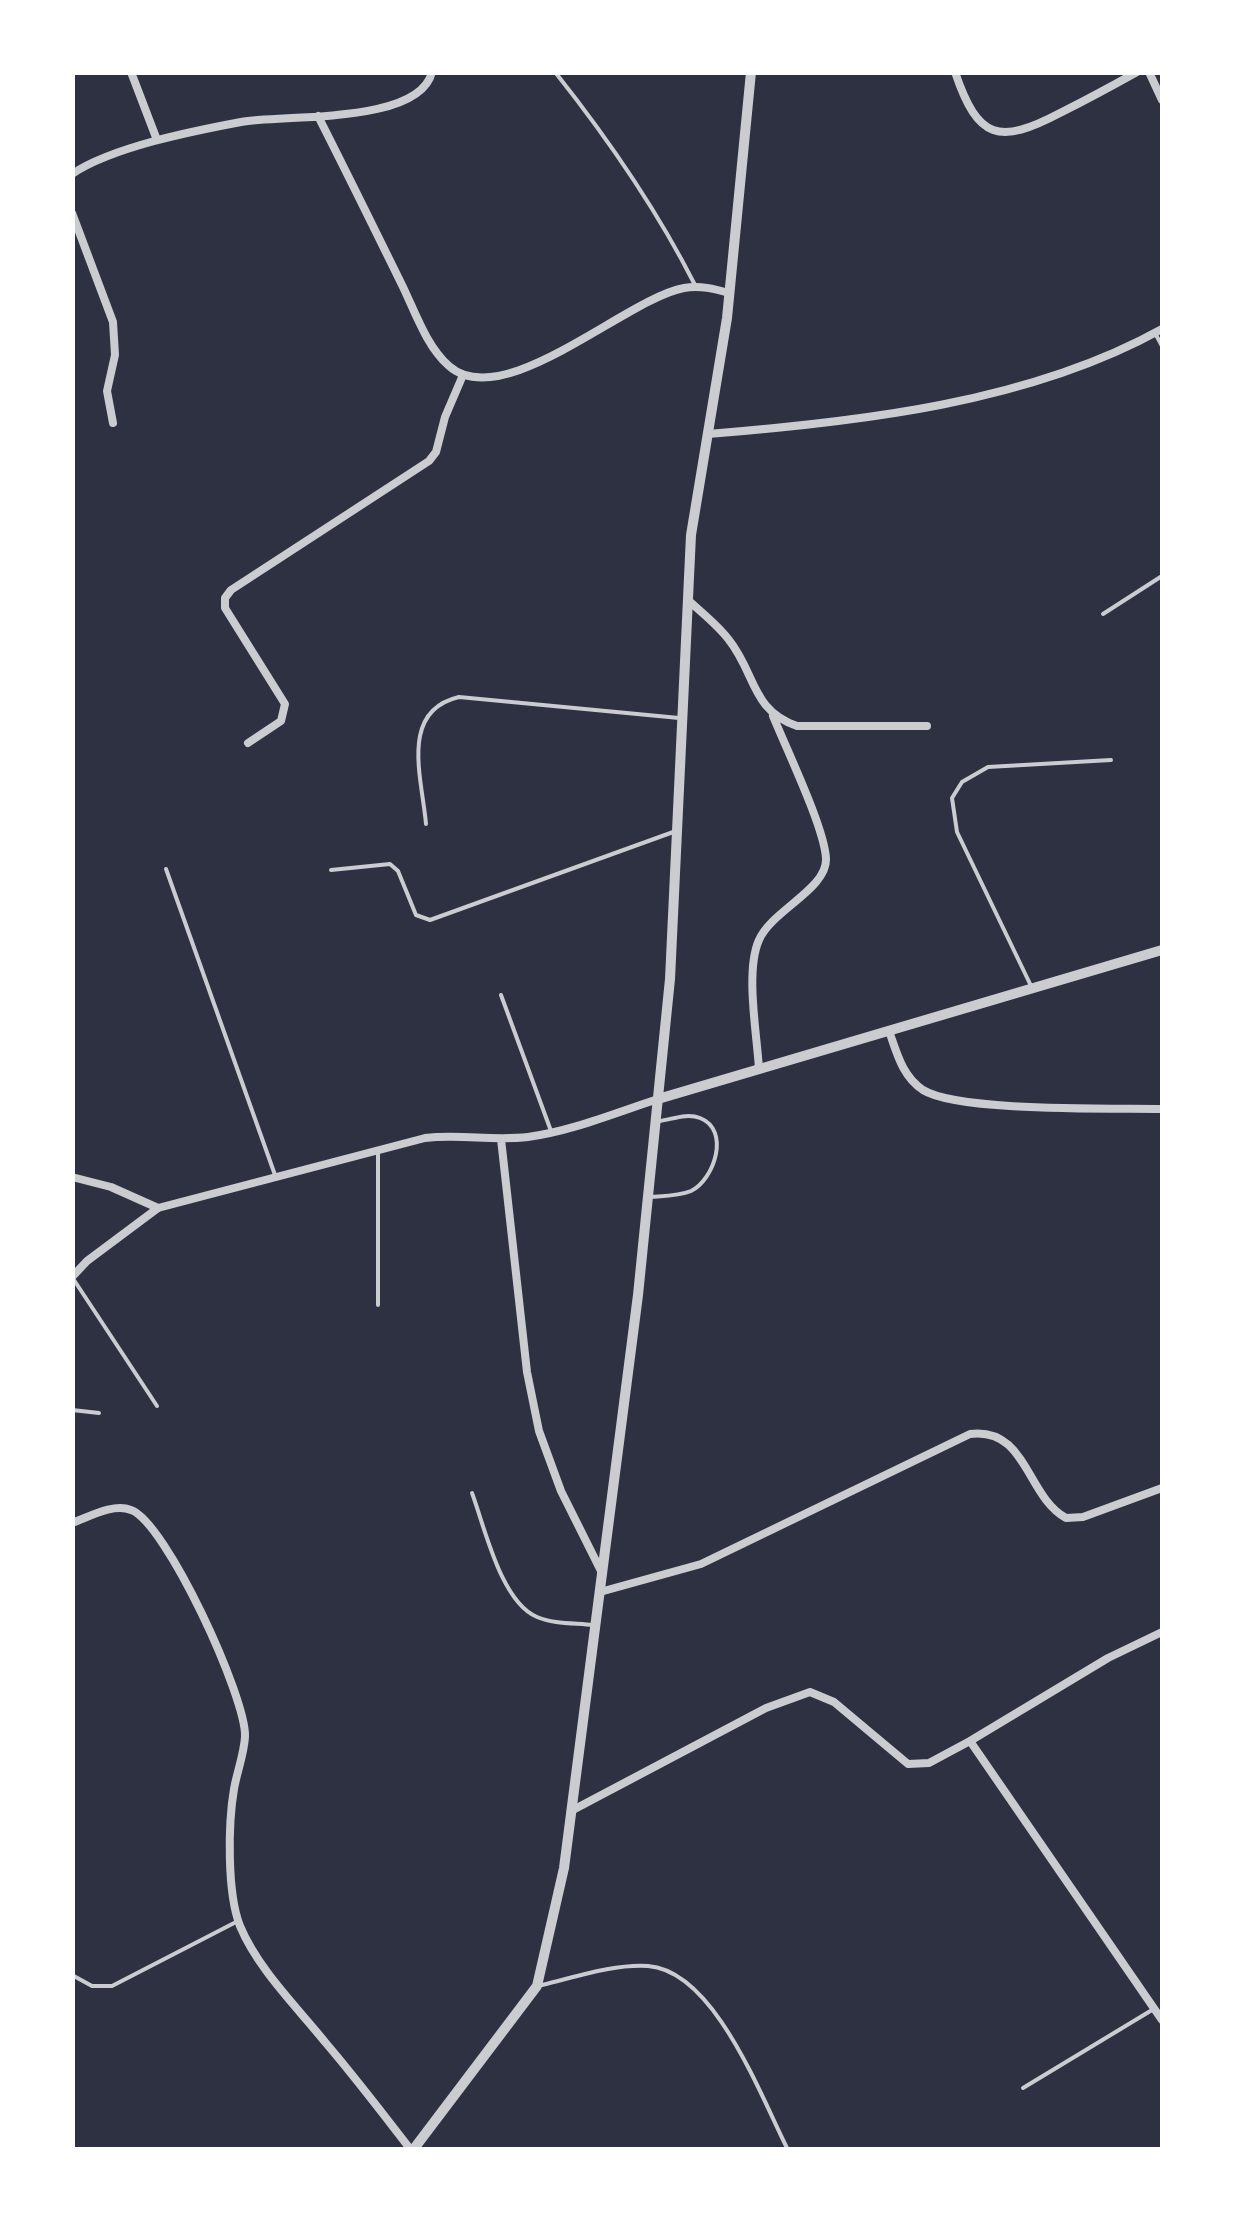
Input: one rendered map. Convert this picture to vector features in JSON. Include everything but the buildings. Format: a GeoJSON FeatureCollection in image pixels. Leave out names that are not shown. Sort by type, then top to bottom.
{"type":"FeatureCollection","features":[{"type":"Feature","properties":{"kind":"street"},"geometry":{"type":"LineString","coordinates":[[130,72],[157,140]]}},
{"type":"Feature","properties":{"kind":"street"},"geometry":{"type":"LineString","coordinates":[[72,174],[157,140],[246,121],[365,112],[420,92],[430,83],[432,72]]}},
{"type":"Feature","properties":{"kind":"street"},"geometry":{"type":"LineString","coordinates":[[72,1523],[110,1509],[129,1509],[143,1517],[168,1546],[231,1679],[245,1736],[233,1794],[232,1885],[238,1921],[249,1946],[285,1994],[412,2150],[538,1986],[564,1868],[648,1198],[670,979],[691,535],[729,294],[751,72]]}},
{"type":"Feature","properties":{"kind":"street"},"geometry":{"type":"LineString","coordinates":[[955,72],[976,118],[1003,134],[1029,129],[1138,72]]}},
{"type":"Feature","properties":{"kind":"street"},"geometry":{"type":"LineString","coordinates":[[1148,72],[1162,100]]}},
{"type":"Feature","properties":{"kind":"street"},"geometry":{"type":"LineString","coordinates":[[318,116],[424,328],[445,362],[464,374],[494,376],[529,366],[670,292],[696,287],[729,294]]}},
{"type":"Feature","properties":{"kind":"street"},"geometry":{"type":"LineString","coordinates":[[72,213],[113,322],[115,355],[107,391],[113,423]]}},
{"type":"Feature","properties":{"kind":"street"},"geometry":{"type":"LineString","coordinates":[[708,434],[838,424],[1028,384],[1123,351],[1159,331]]}},
{"type":"Feature","properties":{"kind":"street"},"geometry":{"type":"LineString","coordinates":[[248,744],[281,721],[286,704],[226,608],[225,598],[231,590],[430,461],[464,374]]}},
{"type":"Feature","properties":{"kind":"street"},"geometry":{"type":"LineString","coordinates":[[688,600],[729,640],[773,716],[816,824],[826,860],[820,877],[774,918],[760,938],[754,977],[760,1069]]}},
{"type":"Feature","properties":{"kind":"street"},"geometry":{"type":"LineString","coordinates":[[773,716],[797,726],[928,726]]}},
{"type":"Feature","properties":{"kind":"street"},"geometry":{"type":"LineString","coordinates":[[72,1277],[87,1261],[158,1208],[425,1138],[456,1135],[501,1139],[551,1133],[1162,950]]}},
{"type":"Feature","properties":{"kind":"street"},"geometry":{"type":"LineString","coordinates":[[889,1031],[900,1063],[910,1078],[934,1095],[1031,1107],[1162,1109]]}},
{"type":"Feature","properties":{"kind":"street"},"geometry":{"type":"LineString","coordinates":[[501,1139],[527,1372],[539,1430],[561,1492],[602,1573]]}},
{"type":"Feature","properties":{"kind":"street"},"geometry":{"type":"LineString","coordinates":[[72,1176],[111,1187],[158,1208]]}},
{"type":"Feature","properties":{"kind":"street"},"geometry":{"type":"LineString","coordinates":[[600,1592],[701,1564],[970,1434],[998,1436],[1009,1444],[1052,1506],[1066,1518],[1083,1517],[1162,1488]]}},
{"type":"Feature","properties":{"kind":"street"},"geometry":{"type":"LineString","coordinates":[[571,1811],[766,1708],[810,1692],[834,1702],[908,1764],[929,1763],[1108,1658],[1162,1632]]}},
{"type":"Feature","properties":{"kind":"street"},"geometry":{"type":"LineString","coordinates":[[970,1742],[1162,2020]]}},
{"type":"Feature","properties":{"kind":"lane"},"geometry":{"type":"LineString","coordinates":[[555,72],[645,192],[696,287]]}},
{"type":"Feature","properties":{"kind":"lane"},"geometry":{"type":"LineString","coordinates":[[1159,331],[1162,346]]}},
{"type":"Feature","properties":{"kind":"lane"},"geometry":{"type":"LineString","coordinates":[[1104,614],[1162,576]]}},
{"type":"Feature","properties":{"kind":"lane"},"geometry":{"type":"LineString","coordinates":[[426,824],[418,734],[432,708],[444,701],[459,697],[682,718]]}},
{"type":"Feature","properties":{"kind":"lane"},"geometry":{"type":"LineString","coordinates":[[1033,988],[957,832],[952,798],[962,782],[988,767],[1111,760]]}},
{"type":"Feature","properties":{"kind":"lane"},"geometry":{"type":"LineString","coordinates":[[331,870],[390,864],[398,871],[416,915],[430,920],[677,831]]}},
{"type":"Feature","properties":{"kind":"lane"},"geometry":{"type":"LineString","coordinates":[[166,868],[276,1178]]}},
{"type":"Feature","properties":{"kind":"lane"},"geometry":{"type":"LineString","coordinates":[[502,994],[551,1133]]}},
{"type":"Feature","properties":{"kind":"lane"},"geometry":{"type":"LineString","coordinates":[[648,1198],[685,1193],[703,1183],[713,1166],[717,1139],[709,1124],[700,1118],[686,1116],[655,1122]]}},
{"type":"Feature","properties":{"kind":"lane"},"geometry":{"type":"LineString","coordinates":[[378,1152],[378,1305]]}},
{"type":"Feature","properties":{"kind":"lane"},"geometry":{"type":"LineString","coordinates":[[72,1277],[157,1406]]}},
{"type":"Feature","properties":{"kind":"lane"},"geometry":{"type":"LineString","coordinates":[[72,1410],[99,1413]]}},
{"type":"Feature","properties":{"kind":"lane"},"geometry":{"type":"LineString","coordinates":[[472,1493],[503,1578],[521,1606],[542,1620],[595,1625]]}},
{"type":"Feature","properties":{"kind":"lane"},"geometry":{"type":"LineString","coordinates":[[72,1976],[92,1986],[112,1986],[238,1921]]}},
{"type":"Feature","properties":{"kind":"lane"},"geometry":{"type":"LineString","coordinates":[[538,1986],[629,1966],[653,1966],[673,1972],[705,2000],[725,2027],[788,2150]]}},
{"type":"Feature","properties":{"kind":"lane"},"geometry":{"type":"LineString","coordinates":[[1024,2088],[1155,2008]]}}]}
